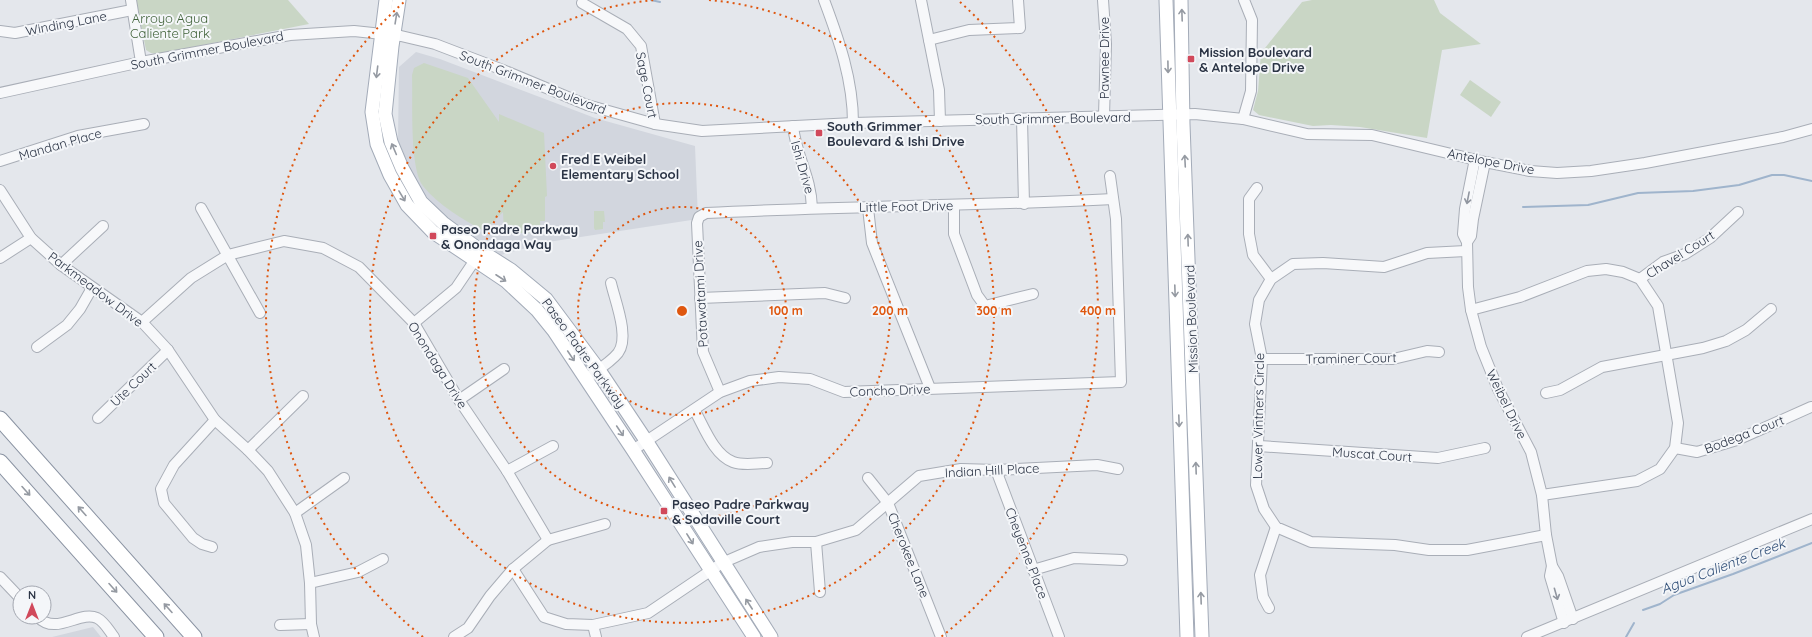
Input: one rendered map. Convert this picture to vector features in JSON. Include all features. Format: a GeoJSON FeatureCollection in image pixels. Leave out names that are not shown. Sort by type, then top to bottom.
{"type":"FeatureCollection","features":[{"type":"Feature","properties":{"kind":"highway"},"geometry":{"type":"LineString","coordinates":[[0,419],[194,637]]}},
{"type":"Feature","properties":{"kind":"highway"},"geometry":{"type":"LineString","coordinates":[[0,462],[156,637]]}},
{"type":"Feature","properties":{"kind":"main road","name":"Paseo Padre Parkway"},"geometry":{"type":"LineString","coordinates":[[386,0],[388,35]]}},
{"type":"Feature","properties":{"kind":"main road","name":"Paseo Padre Parkway"},"geometry":{"type":"LineString","coordinates":[[399,0],[388,35],[372,112],[378,144],[390,176],[407,205],[433,232],[477,256],[511,270],[546,299],[598,370],[647,442],[722,563],[771,637]]}},
{"type":"Feature","properties":{"kind":"main road","name":"Mission Boulevard"},"geometry":{"type":"LineString","coordinates":[[1166,0],[1187,637]]}},
{"type":"Feature","properties":{"kind":"main road","name":"Mission Boulevard"},"geometry":{"type":"LineString","coordinates":[[1181,0],[1183,115],[1202,637]]}},
{"type":"Feature","properties":{"kind":"main road","name":"Paseo Padre Parkway"},"geometry":{"type":"LineString","coordinates":[[477,256],[537,310],[554,331],[754,637]]}},
{"type":"Feature","properties":{"kind":"street"},"geometry":{"type":"LineString","coordinates":[[824,0],[838,38],[850,81],[854,123]]}},
{"type":"Feature","properties":{"kind":"street"},"geometry":{"type":"LineString","coordinates":[[921,0],[939,90],[940,121]]}},
{"type":"Feature","properties":{"kind":"street"},"geometry":{"type":"LineString","coordinates":[[929,40],[969,30],[1020,28],[1018,0]]}},
{"type":"Feature","properties":{"kind":"street","name":"Pawnee Drive"},"geometry":{"type":"LineString","coordinates":[[1103,0],[1106,44],[1104,116]]}},
{"type":"Feature","properties":{"kind":"street"},"geometry":{"type":"LineString","coordinates":[[1243,119],[1251,91],[1252,20],[1244,0]]}},
{"type":"Feature","properties":{"kind":"street","name":"Sage Court"},"geometry":{"type":"LineString","coordinates":[[582,3],[627,29],[641,46],[655,124]]}},
{"type":"Feature","properties":{"kind":"street"},"geometry":{"type":"LineString","coordinates":[[131,5],[141,62]]}},
{"type":"Feature","properties":{"kind":"street","name":"Winding Lane"},"geometry":{"type":"LineString","coordinates":[[0,31],[15,33],[131,5]]}},
{"type":"Feature","properties":{"kind":"street","name":"South Grimmer Boulevard"},"geometry":{"type":"LineString","coordinates":[[0,94],[141,62],[290,35],[335,31],[388,35],[437,44],[587,105],[655,124],[702,130],[854,123],[1169,115]]}},
{"type":"Feature","properties":{"kind":"street","name":"Antelope Drive"},"geometry":{"type":"LineString","coordinates":[[1169,115],[1210,115],[1243,119],[1307,134],[1372,135],[1485,162],[1557,173],[1591,171],[1783,137],[1812,129]]}},
{"type":"Feature","properties":{"kind":"street"},"geometry":{"type":"LineString","coordinates":[[1022,119],[1024,204]]}},
{"type":"Feature","properties":{"kind":"street","name":"Mandan Place"},"geometry":{"type":"LineString","coordinates":[[0,161],[78,136],[144,124]]}},
{"type":"Feature","properties":{"kind":"street","name":"Ishi Drive"},"geometry":{"type":"LineString","coordinates":[[793,126],[796,144],[810,184],[812,208]]}},
{"type":"Feature","properties":{"kind":"street","name":"Weibel Drive"},"geometry":{"type":"LineString","coordinates":[[1475,159],[1465,209],[1463,234],[1467,246],[1468,287],[1471,310],[1480,347],[1498,389],[1530,452],[1542,495],[1546,534],[1552,566],[1550,576],[1568,621]]}},
{"type":"Feature","properties":{"kind":"street","name":"Weibel Drive"},"geometry":{"type":"LineString","coordinates":[[1467,246],[1471,236],[1476,201],[1485,162]]}},
{"type":"Feature","properties":{"kind":"street"},"geometry":{"type":"LineString","coordinates":[[1110,176],[1113,199]]}},
{"type":"Feature","properties":{"kind":"street"},"geometry":{"type":"LineString","coordinates":[[1257,188],[1249,199],[1249,234],[1253,255],[1270,280]]}},
{"type":"Feature","properties":{"kind":"street","name":"Parkmeadow Drive"},"geometry":{"type":"LineString","coordinates":[[0,190],[31,238],[61,265],[142,322],[168,350],[215,420],[248,450],[268,471],[295,513],[306,545],[310,583],[311,624],[314,637]]}},
{"type":"Feature","properties":{"kind":"street","name":"Little Foot Drive"},"geometry":{"type":"LineString","coordinates":[[699,217],[706,213],[812,208],[1024,204],[1113,199]]}},
{"type":"Feature","properties":{"kind":"street","name":"Concho Drive"},"geometry":{"type":"LineString","coordinates":[[633,450],[695,411],[720,392],[750,381],[779,377],[810,379],[844,392],[1121,382],[1116,219],[1113,199]]}},
{"type":"Feature","properties":{"kind":"street"},"geometry":{"type":"LineString","coordinates":[[954,205],[954,234],[977,295],[985,306],[1033,294]]}},
{"type":"Feature","properties":{"kind":"street"},"geometry":{"type":"LineString","coordinates":[[201,208],[260,313]]}},
{"type":"Feature","properties":{"kind":"street"},"geometry":{"type":"LineString","coordinates":[[868,208],[872,243],[930,388]]}},
{"type":"Feature","properties":{"kind":"street","name":"Chavel Court"},"geometry":{"type":"LineString","coordinates":[[1640,279],[1663,262],[1685,254],[1710,238],[1738,212]]}},
{"type":"Feature","properties":{"kind":"street","name":"Potawatami Drive"},"geometry":{"type":"LineString","coordinates":[[699,217],[697,223],[703,352],[720,392]]}},
{"type":"Feature","properties":{"kind":"street"},"geometry":{"type":"LineString","coordinates":[[61,265],[103,226]]}},
{"type":"Feature","properties":{"kind":"street"},"geometry":{"type":"LineString","coordinates":[[0,258],[31,238]]}},
{"type":"Feature","properties":{"kind":"street","name":"Onondaga Drive"},"geometry":{"type":"LineString","coordinates":[[142,322],[191,278],[228,255],[284,241],[323,248],[358,267],[414,323],[459,400],[507,471],[548,540]]}},
{"type":"Feature","properties":{"kind":"street","name":"Lower Vintners Circle"},"geometry":{"type":"LineString","coordinates":[[1276,527],[1264,508],[1256,485],[1262,359],[1255,324],[1259,300],[1270,280],[1294,264],[1323,263],[1384,267],[1427,253],[1467,246]]}},
{"type":"Feature","properties":{"kind":"street"},"geometry":{"type":"LineString","coordinates":[[414,323],[456,288],[477,256]]}},
{"type":"Feature","properties":{"kind":"street"},"geometry":{"type":"LineString","coordinates":[[1471,310],[1520,297],[1587,271],[1606,269],[1623,272],[1640,279],[1658,306],[1678,423],[1675,448],[1660,468],[1637,481],[1542,495]]}},
{"type":"Feature","properties":{"kind":"street"},"geometry":{"type":"LineString","coordinates":[[586,378],[598,370],[618,352],[624,336],[611,283]]}},
{"type":"Feature","properties":{"kind":"street"},"geometry":{"type":"LineString","coordinates":[[37,347],[67,325],[80,309],[92,288]]}},
{"type":"Feature","properties":{"kind":"street"},"geometry":{"type":"LineString","coordinates":[[700,298],[825,293],[845,298]]}},
{"type":"Feature","properties":{"kind":"street"},"geometry":{"type":"LineString","coordinates":[[1546,393],[1560,390],[1602,367],[1726,341],[1746,330],[1771,309]]}},
{"type":"Feature","properties":{"kind":"street","name":"Ute Court"},"geometry":{"type":"LineString","coordinates":[[98,418],[168,350]]}},
{"type":"Feature","properties":{"kind":"street","name":"Traminer Court"},"geometry":{"type":"LineString","coordinates":[[1262,359],[1393,359],[1427,351],[1439,352]]}},
{"type":"Feature","properties":{"kind":"street"},"geometry":{"type":"LineString","coordinates":[[459,400],[504,369]]}},
{"type":"Feature","properties":{"kind":"street"},"geometry":{"type":"LineString","coordinates":[[248,450],[303,396]]}},
{"type":"Feature","properties":{"kind":"street","name":"Bodega Court"},"geometry":{"type":"LineString","coordinates":[[1675,448],[1697,452],[1737,440],[1811,407]]}},
{"type":"Feature","properties":{"kind":"street"},"geometry":{"type":"LineString","coordinates":[[695,411],[723,456],[733,462],[748,464],[767,462]]}},
{"type":"Feature","properties":{"kind":"street"},"geometry":{"type":"LineString","coordinates":[[212,547],[202,544],[193,538],[164,503],[161,489],[174,465],[215,420]]}},
{"type":"Feature","properties":{"kind":"street"},"geometry":{"type":"LineString","coordinates":[[507,471],[553,446]]}},
{"type":"Feature","properties":{"kind":"street","name":"Muscat Court"},"geometry":{"type":"LineString","coordinates":[[1259,446],[1438,458],[1485,448]]}},
{"type":"Feature","properties":{"kind":"street","name":"Indian Hill Place"},"geometry":{"type":"LineString","coordinates":[[513,569],[544,617],[566,624],[593,624],[648,613],[710,570],[722,563],[759,547],[792,542],[816,542],[856,530],[919,476],[961,470],[996,470],[1097,465],[1118,470]]}},
{"type":"Feature","properties":{"kind":"street","name":"Cheyenne Place"},"geometry":{"type":"LineString","coordinates":[[996,470],[1059,637]]}},
{"type":"Feature","properties":{"kind":"street"},"geometry":{"type":"LineString","coordinates":[[295,513],[344,478]]}},
{"type":"Feature","properties":{"kind":"street","name":"Cherokee Lane"},"geometry":{"type":"LineString","coordinates":[[868,478],[888,502],[941,637]]}},
{"type":"Feature","properties":{"kind":"street"},"geometry":{"type":"LineString","coordinates":[[1527,637],[1812,519]]}},
{"type":"Feature","properties":{"kind":"street"},"geometry":{"type":"LineString","coordinates":[[454,637],[468,628],[490,596],[513,569],[548,540],[605,524]]}},
{"type":"Feature","properties":{"kind":"street"},"geometry":{"type":"LineString","coordinates":[[1269,608],[1263,597],[1260,575],[1276,527],[1311,542],[1395,545],[1429,550],[1467,550],[1546,534]]}},
{"type":"Feature","properties":{"kind":"street"},"geometry":{"type":"LineString","coordinates":[[816,542],[820,592]]}},
{"type":"Feature","properties":{"kind":"street"},"geometry":{"type":"LineString","coordinates":[[1033,570],[1074,558],[1122,560]]}},
{"type":"Feature","properties":{"kind":"street"},"geometry":{"type":"LineString","coordinates":[[310,583],[358,572],[383,559]]}},
{"type":"Feature","properties":{"kind":"street"},"geometry":{"type":"LineString","coordinates":[[0,577],[12,590]]}},
{"type":"Feature","properties":{"kind":"street"},"geometry":{"type":"LineString","coordinates":[[52,625],[88,617],[96,618],[104,623],[111,634]]}},
{"type":"Feature","properties":{"kind":"street"},"geometry":{"type":"LineString","coordinates":[[280,626],[311,624]]}},
{"type":"Feature","properties":{"kind":"street"},"geometry":{"type":"LineString","coordinates":[[593,624],[596,637]]}},
{"type":"Feature","properties":{"kind":"shaded area","name":"Fred E Weibel Elementary School"},"geometry":{"type":"Polygon","coordinates":[[[416,52],[440,59],[595,118],[695,146],[698,219],[548,242],[501,255],[445,217],[418,187],[398,140],[399,67],[416,52]]]}},
{"type":"Feature","properties":{"kind":"shaded area"},"geometry":{"type":"Polygon","coordinates":[[[93,627],[101,637],[52,637],[93,627]]]}},
{"type":"Feature","properties":{"kind":"green space","name":"Arroyo Agua Caliente Park"},"geometry":{"type":"Polygon","coordinates":[[[136,0],[288,0],[309,24],[157,54],[146,50],[136,0]]]}},
{"type":"Feature","properties":{"kind":"green space"},"geometry":{"type":"Polygon","coordinates":[[[1312,0],[1434,0],[1440,13],[1481,44],[1442,50],[1427,138],[1360,127],[1331,125],[1313,126],[1259,115],[1253,110],[1258,91],[1261,53],[1302,2],[1312,0]]]}},
{"type":"Feature","properties":{"kind":"green space"},"geometry":{"type":"Polygon","coordinates":[[[424,63],[468,78],[499,122],[499,114],[544,133],[547,196],[545,197],[545,221],[540,221],[541,232],[504,234],[503,212],[484,231],[444,206],[423,186],[416,165],[414,150],[412,75],[414,68],[424,63]]]}},
{"type":"Feature","properties":{"kind":"green space"},"geometry":{"type":"Polygon","coordinates":[[[1470,80],[1501,102],[1491,117],[1460,95],[1470,80]]]}},
{"type":"Feature","properties":{"kind":"green space"},"geometry":{"type":"Polygon","coordinates":[[[594,211],[604,211],[605,222],[603,222],[603,229],[595,230],[594,228],[594,211]]]}},
{"type":"Feature","properties":{"kind":"waterway"},"geometry":{"type":"LineString","coordinates":[[651,0],[660,2]]}},
{"type":"Feature","properties":{"kind":"waterway"},"geometry":{"type":"LineString","coordinates":[[1523,207],[1588,205],[1638,193],[1693,191],[1739,185],[1772,175],[1784,175],[1812,181]]}},
{"type":"Feature","properties":{"kind":"waterway","name":"Agua Caliente Creek"},"geometry":{"type":"LineString","coordinates":[[1643,610],[1660,604],[1674,595],[1812,543]]}},
{"type":"Feature","properties":{"kind":"waterway","name":"Agua Caliente Creek"},"geometry":{"type":"LineString","coordinates":[[1626,637],[1634,623]]}},
{"type":"Feature","properties":{"kind":"place","name":"Mission Boulevard & Antelope Drive"},"geometry":{"type":"Point","coordinates":[1191,59]}},
{"type":"Feature","properties":{"kind":"place","name":"South Grimmer Boulevard & Ishi Drive"},"geometry":{"type":"Point","coordinates":[819,133]}},
{"type":"Feature","properties":{"kind":"place","name":"Fred E Weibel Elementary School"},"geometry":{"type":"Point","coordinates":[553,166]}},
{"type":"Feature","properties":{"kind":"place","name":"Paseo Padre Parkway & Onondaga Way"},"geometry":{"type":"Point","coordinates":[433,236]}},
{"type":"Feature","properties":{"kind":"place","name":"Paseo Padre Parkway & Sodaville Court"},"geometry":{"type":"Point","coordinates":[664,511]}}]}
